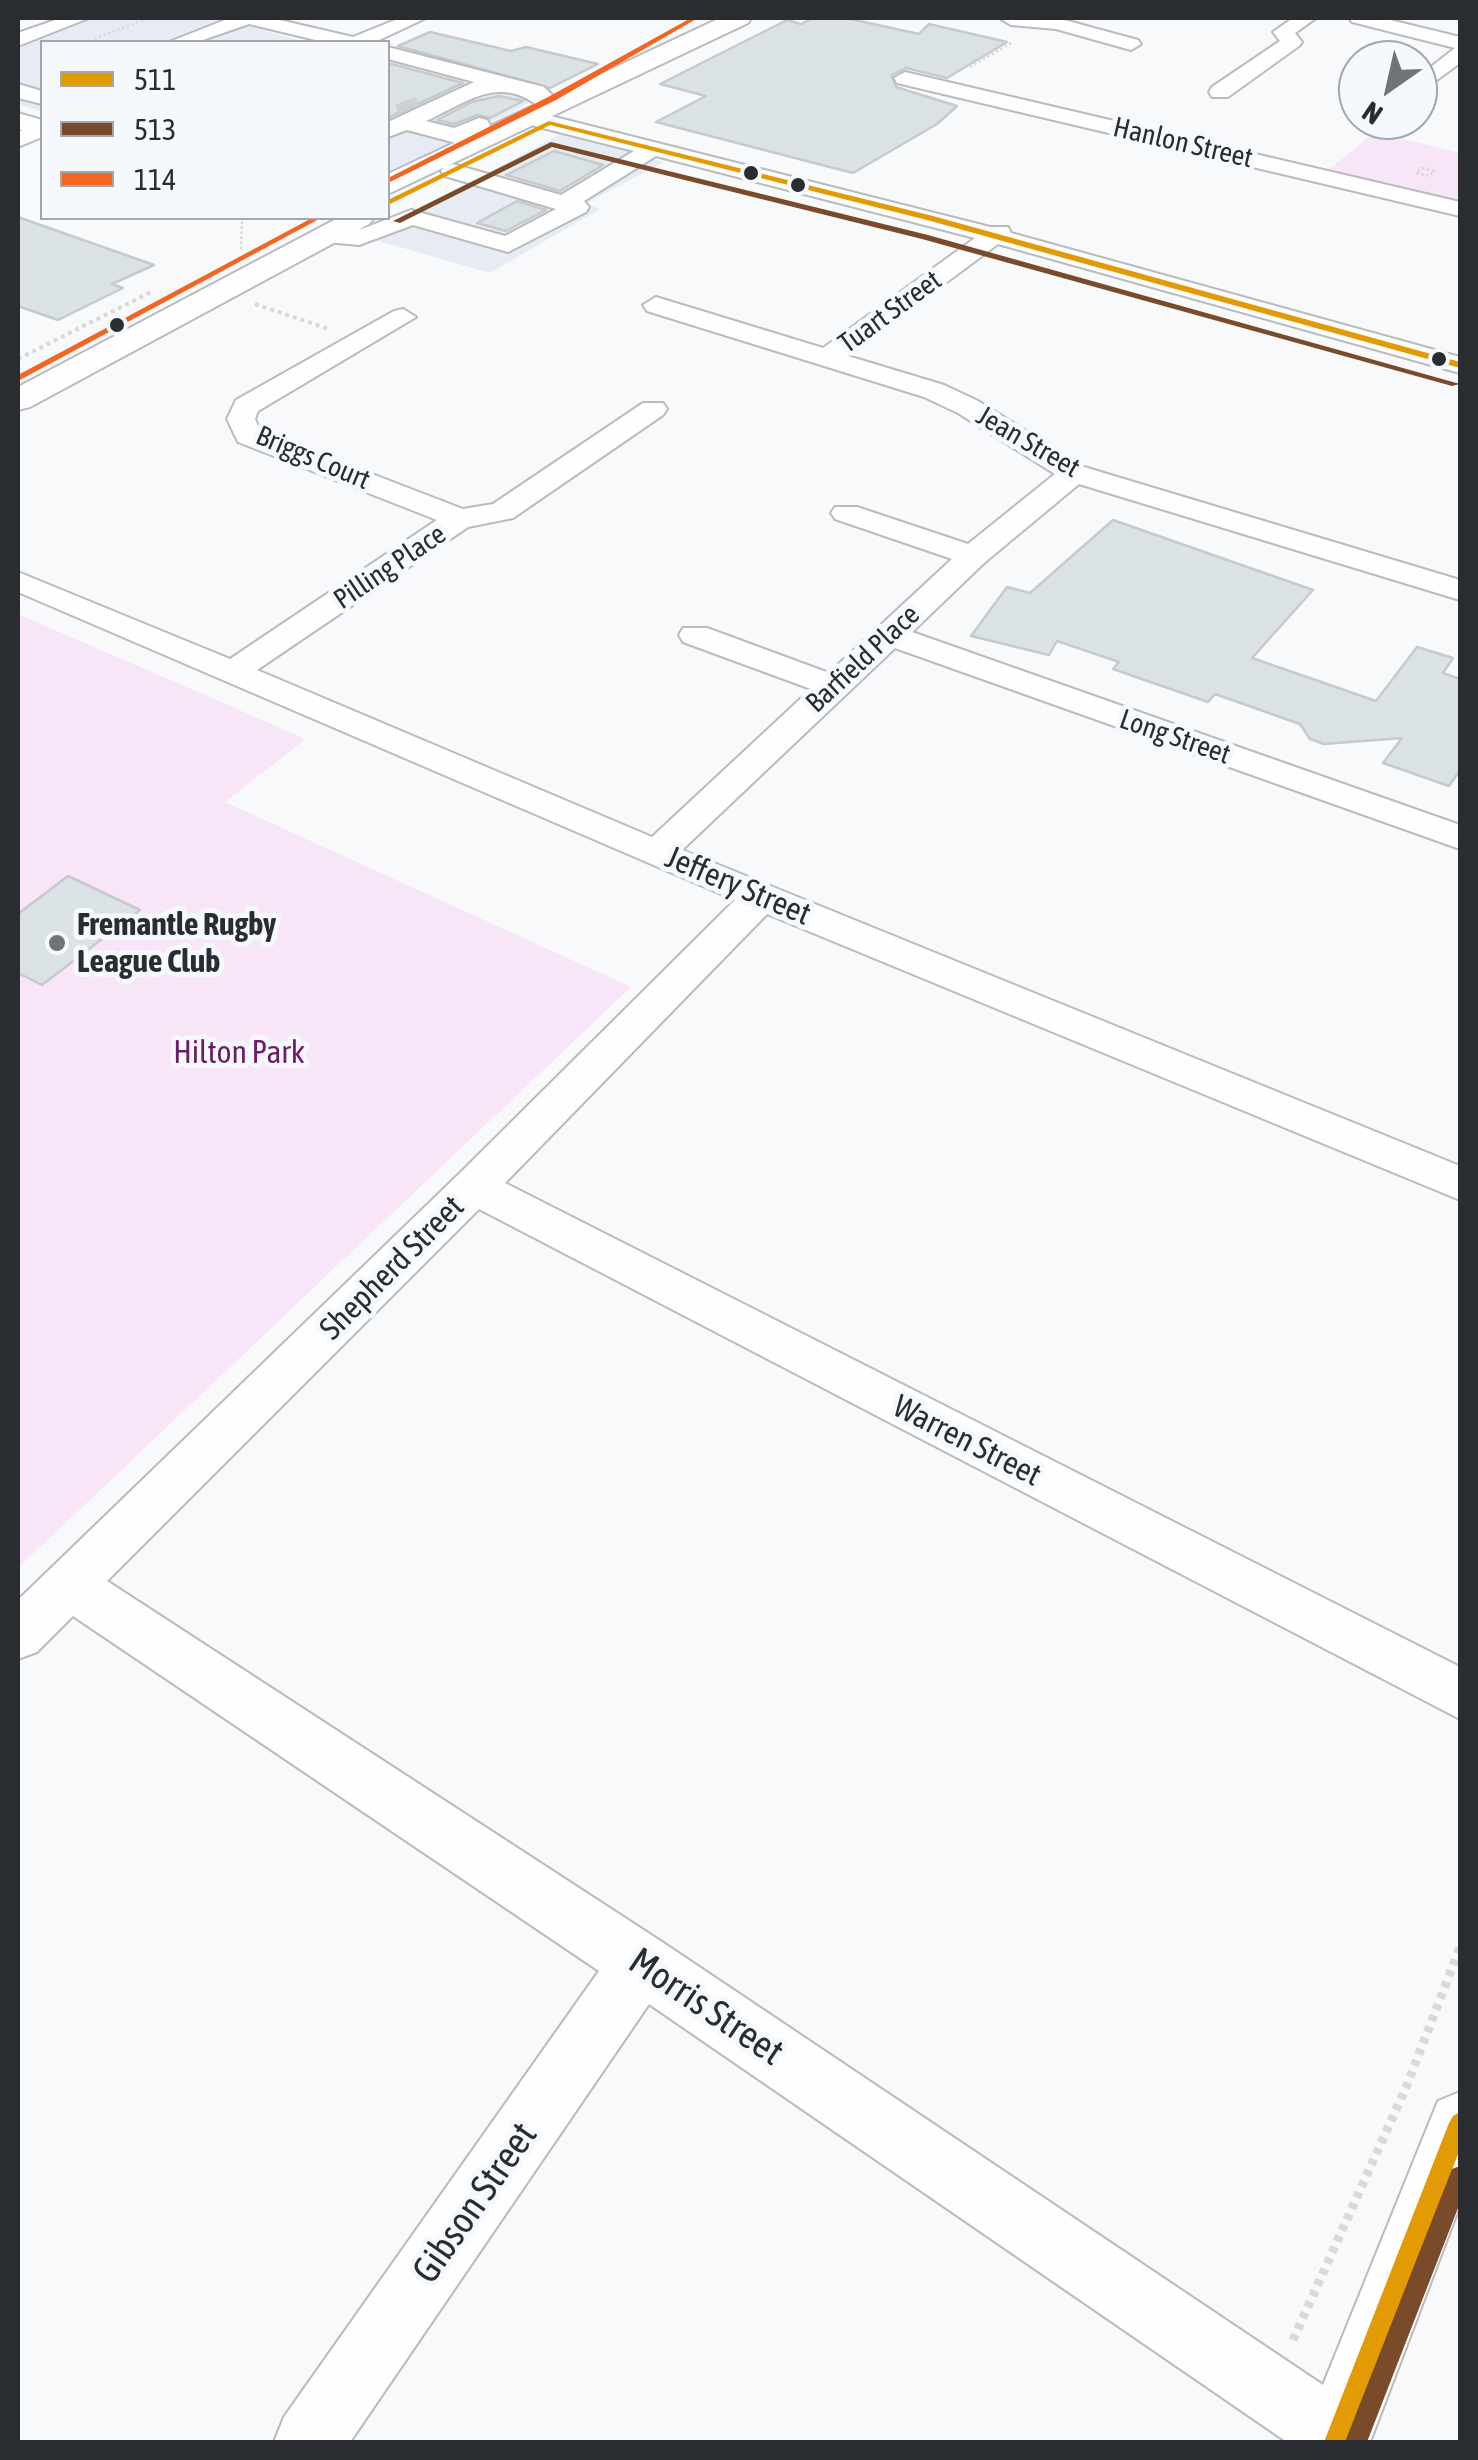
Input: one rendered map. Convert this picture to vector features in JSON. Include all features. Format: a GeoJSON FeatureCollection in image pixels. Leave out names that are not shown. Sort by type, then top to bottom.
{"type":"FeatureCollection","features":[{"type":"Feature","properties":{"kind":"main road"},"geometry":{"type":"LineString","coordinates":[[390,184],[546,114],[738,18]]}},
{"type":"Feature","properties":{"kind":"main road"},"geometry":{"type":"LineString","coordinates":[[546,114],[596,83],[664,55]]}},
{"type":"Feature","properties":{"kind":"main road"},"geometry":{"type":"LineString","coordinates":[[390,198],[454,153]]}},
{"type":"Feature","properties":{"kind":"main road"},"geometry":{"type":"LineString","coordinates":[[18,378],[357,221]]}},
{"type":"Feature","properties":{"kind":"main road"},"geometry":{"type":"LineString","coordinates":[[18,400],[357,221]]}},
{"type":"Feature","properties":{"kind":"street"},"geometry":{"type":"LineString","coordinates":[[18,40],[79,18]]}},
{"type":"Feature","properties":{"kind":"street"},"geometry":{"type":"LineString","coordinates":[[185,40],[248,18],[339,40]]}},
{"type":"Feature","properties":{"kind":"street"},"geometry":{"type":"LineString","coordinates":[[198,40],[248,18]]}},
{"type":"Feature","properties":{"kind":"street"},"geometry":{"type":"LineString","coordinates":[[364,40],[416,18]]}},
{"type":"Feature","properties":{"kind":"street"},"geometry":{"type":"LineString","coordinates":[[1010,19],[1040,18],[1131,44]]}},
{"type":"Feature","properties":{"kind":"street"},"geometry":{"type":"LineString","coordinates":[[1220,92],[1292,42],[1283,32],[1306,18]]}},
{"type":"Feature","properties":{"kind":"street"},"geometry":{"type":"LineString","coordinates":[[1360,18],[1460,43]]}},
{"type":"Feature","properties":{"kind":"street"},"geometry":{"type":"LineString","coordinates":[[390,52],[536,92],[546,114],[652,149],[996,234],[1460,364]]}},
{"type":"Feature","properties":{"kind":"street"},"geometry":{"type":"LineString","coordinates":[[1438,71],[1460,53]]}},
{"type":"Feature","properties":{"kind":"street"},"geometry":{"type":"LineString","coordinates":[[390,76],[461,96],[512,105],[484,123],[454,153]]}},
{"type":"Feature","properties":{"kind":"street","name":"Hanlon Street"},"geometry":{"type":"LineString","coordinates":[[905,78],[1460,209]]}},
{"type":"Feature","properties":{"kind":"street"},"geometry":{"type":"LineString","coordinates":[[399,123],[500,80],[596,83]]}},
{"type":"Feature","properties":{"kind":"street"},"geometry":{"type":"LineString","coordinates":[[546,114],[1210,292],[1460,354]]}},
{"type":"Feature","properties":{"kind":"street"},"geometry":{"type":"LineString","coordinates":[[390,219],[411,217],[508,245],[577,206],[454,153],[399,123]]}},
{"type":"Feature","properties":{"kind":"street"},"geometry":{"type":"LineString","coordinates":[[563,202],[605,181],[614,170],[652,149]]}},
{"type":"Feature","properties":{"kind":"street","name":"Tuart Street"},"geometry":{"type":"LineString","coordinates":[[830,356],[996,234]]}},
{"type":"Feature","properties":{"kind":"street","name":"Jean Street"},"geometry":{"type":"LineString","coordinates":[[656,305],[830,356],[952,399],[1074,473],[1460,590]]}},
{"type":"Feature","properties":{"kind":"street","name":"Briggs Court"},"geometry":{"type":"LineString","coordinates":[[403,317],[246,406],[241,418],[248,436],[430,504],[460,519]]}},
{"type":"Feature","properties":{"kind":"street","name":"Pilling Place"},"geometry":{"type":"LineString","coordinates":[[230,673],[460,519],[502,512],[653,409]]}},
{"type":"Feature","properties":{"kind":"street","name":"Barfield Place"},"geometry":{"type":"LineString","coordinates":[[658,852],[973,556],[1074,473]]}},
{"type":"Feature","properties":{"kind":"street"},"geometry":{"type":"LineString","coordinates":[[846,513],[973,556]]}},
{"type":"Feature","properties":{"kind":"street","name":"Jeffery Street"},"geometry":{"type":"LineString","coordinates":[[18,581],[761,898],[1460,1184]]}},
{"type":"Feature","properties":{"kind":"street"},"geometry":{"type":"LineString","coordinates":[[695,635],[834,686]]}},
{"type":"Feature","properties":{"kind":"street","name":"Long Street"},"geometry":{"type":"LineString","coordinates":[[890,635],[1460,838]]}},
{"type":"Feature","properties":{"kind":"street","name":"Shepherd Street"},"geometry":{"type":"LineString","coordinates":[[18,1635],[474,1187],[761,898]]}},
{"type":"Feature","properties":{"kind":"street","name":"Warren Street"},"geometry":{"type":"LineString","coordinates":[[474,1187],[1460,1694]]}},
{"type":"Feature","properties":{"kind":"street","name":"Morris Street"},"geometry":{"type":"LineString","coordinates":[[70,1585],[641,1963],[1336,2439]]}},
{"type":"Feature","properties":{"kind":"street","name":"Gibson Street"},"geometry":{"type":"LineString","coordinates":[[309,2442],[641,1963]]}},
{"type":"Feature","properties":{"kind":"street"},"geometry":{"type":"LineString","coordinates":[[1336,2439],[1460,2123]]}},
{"type":"Feature","properties":{"kind":"path"},"geometry":{"type":"LineString","coordinates":[[89,40],[149,18]]}},
{"type":"Feature","properties":{"kind":"path"},"geometry":{"type":"LineString","coordinates":[[938,86],[1046,22]]}},
{"type":"Feature","properties":{"kind":"path"},"geometry":{"type":"LineString","coordinates":[[1428,170],[1434,164]]}},
{"type":"Feature","properties":{"kind":"path"},"geometry":{"type":"LineString","coordinates":[[227,256],[244,248],[242,220]]}},
{"type":"Feature","properties":{"kind":"path"},"geometry":{"type":"LineString","coordinates":[[18,359],[158,289]]}},
{"type":"Feature","properties":{"kind":"path"},"geometry":{"type":"LineString","coordinates":[[255,304],[363,340]]}},
{"type":"Feature","properties":{"kind":"path"},"geometry":{"type":"LineString","coordinates":[[1293,2340],[1407,2084],[1460,1947]]}},
{"type":"Feature","properties":{"kind":"shaded area"},"geometry":{"type":"Polygon","coordinates":[[[71,18],[220,18],[298,40],[40,40],[40,111],[18,104],[18,38],[71,18]]]}},
{"type":"Feature","properties":{"kind":"shaded area"},"geometry":{"type":"Polygon","coordinates":[[[390,64],[497,91],[518,92],[531,102],[390,174],[390,64]]]}},
{"type":"Feature","properties":{"kind":"shaded area"},"geometry":{"type":"Polygon","coordinates":[[[563,133],[664,162],[585,204],[600,209],[490,273],[365,237],[563,133]]]}},
{"type":"Feature","properties":{"kind":"green space"},"geometry":{"type":"Polygon","coordinates":[[[1365,140],[1407,140],[1460,153],[1460,197],[1456,201],[1327,171],[1365,140]]]}},
{"type":"Feature","properties":{"kind":"green space","name":"Hilton Park"},"geometry":{"type":"Polygon","coordinates":[[[18,614],[306,739],[225,802],[631,987],[18,1568],[18,614]]]}},
{"type":"Feature","properties":{"kind":"building"},"geometry":{"type":"Polygon","coordinates":[[[813,18],[846,18],[919,34],[929,24],[1007,42],[947,78],[906,68],[892,75],[896,87],[957,106],[937,124],[853,173],[656,122],[706,96],[660,84],[787,20],[801,24],[813,18]]]}},
{"type":"Feature","properties":{"kind":"building"},"geometry":{"type":"Polygon","coordinates":[[[430,32],[511,51],[526,47],[598,64],[550,88],[398,46],[430,32]]]}},
{"type":"Feature","properties":{"kind":"building"},"geometry":{"type":"Polygon","coordinates":[[[390,64],[463,83],[390,117],[390,64]]]}},
{"type":"Feature","properties":{"kind":"building"},"geometry":{"type":"Polygon","coordinates":[[[499,96],[523,101],[490,118],[478,115],[454,124],[437,120],[472,102],[499,96]]]}},
{"type":"Feature","properties":{"kind":"building"},"geometry":{"type":"Polygon","coordinates":[[[554,151],[603,165],[560,191],[506,175],[554,151]]]}},
{"type":"Feature","properties":{"kind":"building"},"geometry":{"type":"Polygon","coordinates":[[[517,201],[546,210],[506,231],[477,223],[517,201]]]}},
{"type":"Feature","properties":{"kind":"building"},"geometry":{"type":"Polygon","coordinates":[[[18,217],[154,265],[112,284],[123,288],[58,320],[18,306],[18,217]]]}},
{"type":"Feature","properties":{"kind":"building"},"geometry":{"type":"Polygon","coordinates":[[[1113,520],[1313,590],[1252,658],[1376,701],[1417,647],[1453,658],[1443,673],[1460,679],[1460,770],[1449,786],[1383,763],[1402,738],[1324,744],[1310,739],[1300,724],[1215,694],[1208,702],[1113,669],[1119,662],[1057,641],[1049,655],[971,636],[1007,587],[1030,593],[1113,520]]]}},
{"type":"Feature","properties":{"kind":"building","name":"Fremantle Rugby League Club"},"geometry":{"type":"Polygon","coordinates":[[[68,876],[140,910],[42,985],[18,973],[18,914],[68,876]]]}},
{"type":"Feature","properties":{"kind":"tunnel"},"geometry":{"type":"LineString","coordinates":[[399,115],[420,107]]}},
{"type":"Feature","properties":{"kind":"transit line","name":"114"},"geometry":{"type":"LineString","coordinates":[[390,180],[553,98],[695,18]]}},
{"type":"Feature","properties":{"kind":"transit line","name":"511"},"geometry":{"type":"LineString","coordinates":[[390,202],[549,123],[930,218],[1460,365]]}},
{"type":"Feature","properties":{"kind":"transit line","name":"513"},"geometry":{"type":"LineString","coordinates":[[397,221],[551,144],[925,237],[1455,384]]}},
{"type":"Feature","properties":{"kind":"transit line","name":"114"},"geometry":{"type":"LineString","coordinates":[[18,378],[313,220]]}},
{"type":"Feature","properties":{"kind":"transit line","name":"511"},"geometry":{"type":"LineString","coordinates":[[1335,2442],[1460,2123]]}},
{"type":"Feature","properties":{"kind":"transit line","name":"513"},"geometry":{"type":"LineString","coordinates":[[1356,2442],[1460,2177]]}},
{"type":"Feature","properties":{"kind":"place","name":"Fremantle Rugby League Club"},"geometry":{"type":"Point","coordinates":[57,943]}}]}
